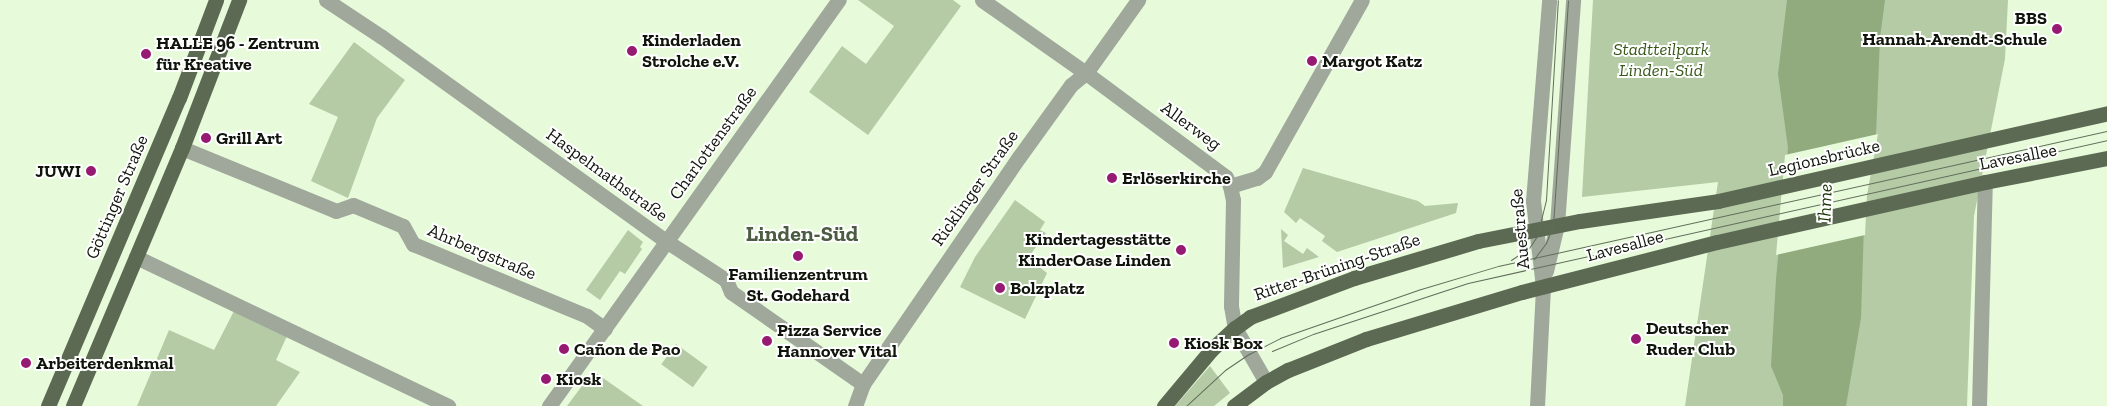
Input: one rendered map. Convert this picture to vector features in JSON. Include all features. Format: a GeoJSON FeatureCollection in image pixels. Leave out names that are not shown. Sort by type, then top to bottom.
{"type":"FeatureCollection","features":[{"type":"Feature","properties":{"kind":"main road","name":"Göttinger Straße"},"geometry":{"type":"LineString","coordinates":[[48,406],[180,98],[216,0]]}},
{"type":"Feature","properties":{"kind":"main road"},"geometry":{"type":"LineString","coordinates":[[73,406],[182,148],[239,0]]}},
{"type":"Feature","properties":{"kind":"main road","name":"Lavesallee"},"geometry":{"type":"LineString","coordinates":[[1939,150],[2107,114]]}},
{"type":"Feature","properties":{"kind":"main road","name":"Legionsbrücke"},"geometry":{"type":"LineString","coordinates":[[1718,201],[1939,150]]}},
{"type":"Feature","properties":{"kind":"main road","name":"Lavesallee"},"geometry":{"type":"LineString","coordinates":[[1543,287],[1717,242],[1985,182],[2107,158]]}},
{"type":"Feature","properties":{"kind":"main road","name":"Lavesallee"},"geometry":{"type":"LineString","coordinates":[[1557,225],[1718,201]]}},
{"type":"Feature","properties":{"kind":"main road","name":"Ritter-Brüning-Straße"},"geometry":{"type":"LineString","coordinates":[[1164,406],[1204,357],[1235,328],[1250,317],[1272,307],[1354,278],[1478,241],[1557,225]]}},
{"type":"Feature","properties":{"kind":"main road"},"geometry":{"type":"LineString","coordinates":[[1234,406],[1266,382],[1288,370],[1366,339],[1543,287]]}},
{"type":"Feature","properties":{"kind":"street","name":"Haspelmathstraße"},"geometry":{"type":"LineString","coordinates":[[326,0],[382,36],[666,241],[726,280],[731,292],[863,384]]}},
{"type":"Feature","properties":{"kind":"street","name":"Charlottenstraße"},"geometry":{"type":"LineString","coordinates":[[548,406],[839,0]]}},
{"type":"Feature","properties":{"kind":"street","name":"Allerweg"},"geometry":{"type":"LineString","coordinates":[[982,0],[1216,168],[1226,177],[1230,186]]}},
{"type":"Feature","properties":{"kind":"street","name":"Ricklinger Straße"},"geometry":{"type":"LineString","coordinates":[[855,406],[863,384],[1019,157],[1071,85],[1086,73],[1138,0]]}},
{"type":"Feature","properties":{"kind":"street"},"geometry":{"type":"LineString","coordinates":[[1266,382],[1235,328],[1231,306],[1233,200],[1230,186],[1257,178],[1264,172],[1362,0]]}},
{"type":"Feature","properties":{"kind":"street","name":"Auestraße"},"geometry":{"type":"LineString","coordinates":[[1543,287],[1533,201],[1548,0]]}},
{"type":"Feature","properties":{"kind":"street","name":"Auestraße"},"geometry":{"type":"LineString","coordinates":[[1543,287],[1557,225],[1573,0]]}},
{"type":"Feature","properties":{"kind":"street","name":"Ahrbergstraße"},"geometry":{"type":"LineString","coordinates":[[182,148],[336,211],[353,205],[402,226],[413,244],[586,316],[605,329]]}},
{"type":"Feature","properties":{"kind":"street"},"geometry":{"type":"LineString","coordinates":[[1979,406],[1985,182]]}},
{"type":"Feature","properties":{"kind":"street"},"geometry":{"type":"LineString","coordinates":[[136,257],[448,406]]}},
{"type":"Feature","properties":{"kind":"street"},"geometry":{"type":"LineString","coordinates":[[1537,406],[1543,287]]}},
{"type":"Feature","properties":{"kind":"green space"},"geometry":{"type":"Polygon","coordinates":[[[858,0],[953,0],[961,6],[868,135],[809,92],[842,46],[866,64],[894,26],[858,0]]]}},
{"type":"Feature","properties":{"kind":"green space","name":"Stadtteilpark Linden-Süd"},"geometry":{"type":"Polygon","coordinates":[[[1593,0],[2008,0],[2005,59],[1974,216],[1967,406],[1685,406],[1718,182],[1582,197],[1593,0]]]}},
{"type":"Feature","properties":{"kind":"green space"},"geometry":{"type":"Polygon","coordinates":[[[354,42],[405,80],[377,118],[348,198],[311,181],[338,117],[309,104],[354,42]]]}},
{"type":"Feature","properties":{"kind":"green space"},"geometry":{"type":"Polygon","coordinates":[[[1303,168],[1418,201],[1425,206],[1458,203],[1456,213],[1337,252],[1322,241],[1325,236],[1300,218],[1296,223],[1284,212],[1303,168]]]}},
{"type":"Feature","properties":{"kind":"green space"},"geometry":{"type":"Polygon","coordinates":[[[1015,200],[1045,222],[1040,230],[1046,233],[1028,258],[1047,273],[1025,319],[960,287],[975,257],[1015,200]]]}},
{"type":"Feature","properties":{"kind":"green space"},"geometry":{"type":"Polygon","coordinates":[[[1281,229],[1288,235],[1284,241],[1303,254],[1307,248],[1319,257],[1283,268],[1281,229]]]}},
{"type":"Feature","properties":{"kind":"green space"},"geometry":{"type":"Polygon","coordinates":[[[628,230],[643,242],[640,247],[642,249],[625,274],[620,271],[600,300],[586,290],[628,230]]]}},
{"type":"Feature","properties":{"kind":"green space"},"geometry":{"type":"Polygon","coordinates":[[[234,311],[287,336],[276,360],[300,372],[276,406],[137,406],[169,330],[214,350],[234,311]]]}},
{"type":"Feature","properties":{"kind":"green space"},"geometry":{"type":"Polygon","coordinates":[[[676,344],[708,367],[693,387],[661,364],[676,344]]]}},
{"type":"Feature","properties":{"kind":"green space"},"geometry":{"type":"Polygon","coordinates":[[[1210,366],[1230,393],[1214,406],[1175,406],[1210,366]]]}},
{"type":"Feature","properties":{"kind":"green space"},"geometry":{"type":"Polygon","coordinates":[[[593,371],[643,406],[567,406],[593,371]]]}},
{"type":"Feature","properties":{"kind":"water","name":"Ihme"},"geometry":{"type":"Polygon","coordinates":[[[1787,0],[1885,0],[1880,38],[1876,135],[1865,195],[1861,318],[1846,406],[1783,406],[1783,395],[1771,366],[1776,279],[1788,148],[1778,74],[1787,0]]]}},
{"type":"Feature","properties":{"kind":"pier"},"geometry":{"type":"Polygon","coordinates":[[[1878,134],[1867,195],[1865,235],[1776,255],[1785,155],[1878,134]]]}},
{"type":"Feature","properties":{"kind":"tram line"},"geometry":{"type":"LineString","coordinates":[[1511,260],[1529,248],[1537,236],[1546,200],[1558,0]]}},
{"type":"Feature","properties":{"kind":"tram line"},"geometry":{"type":"LineString","coordinates":[[1534,259],[1546,243],[1553,226],[1568,0]]}},
{"type":"Feature","properties":{"kind":"tram line"},"geometry":{"type":"LineString","coordinates":[[1186,406],[1225,370],[1249,354],[1280,338],[1421,289],[1498,266],[2107,131]]}},
{"type":"Feature","properties":{"kind":"tram line"},"geometry":{"type":"LineString","coordinates":[[1272,351],[1313,334],[1468,283],[2107,140]]}},
{"type":"Feature","properties":{"kind":"place","name":"BBS Hannah-Arendt-Schule"},"geometry":{"type":"Point","coordinates":[2057,29]}},
{"type":"Feature","properties":{"kind":"place","name":"Kinderladen Strolche e.V."},"geometry":{"type":"Point","coordinates":[632,51]}},
{"type":"Feature","properties":{"kind":"place","name":"HALLE 96 - Zentrum für Kreative"},"geometry":{"type":"Point","coordinates":[146,54]}},
{"type":"Feature","properties":{"kind":"place","name":"Margot Katz"},"geometry":{"type":"Point","coordinates":[1312,61]}},
{"type":"Feature","properties":{"kind":"place","name":"Grill Art"},"geometry":{"type":"Point","coordinates":[206,138]}},
{"type":"Feature","properties":{"kind":"place","name":"JUWI"},"geometry":{"type":"Point","coordinates":[91,171]}},
{"type":"Feature","properties":{"kind":"place","name":"Erlöserkirche"},"geometry":{"type":"Point","coordinates":[1112,178]}},
{"type":"Feature","properties":{"kind":"place","name":"Kindertagesstätte KinderOase Linden"},"geometry":{"type":"Point","coordinates":[1181,250]}},
{"type":"Feature","properties":{"kind":"place","name":"Familienzentrum St. Godehard"},"geometry":{"type":"Point","coordinates":[798,256]}},
{"type":"Feature","properties":{"kind":"place","name":"Bolzplatz"},"geometry":{"type":"Point","coordinates":[1000,288]}},
{"type":"Feature","properties":{"kind":"place","name":"Deutscher Ruder Club"},"geometry":{"type":"Point","coordinates":[1636,339]}},
{"type":"Feature","properties":{"kind":"place","name":"Pizza Service Hannover Vital"},"geometry":{"type":"Point","coordinates":[767,341]}},
{"type":"Feature","properties":{"kind":"place","name":"Kiosk Box"},"geometry":{"type":"Point","coordinates":[1174,343]}},
{"type":"Feature","properties":{"kind":"place","name":"Cañon de Pao"},"geometry":{"type":"Point","coordinates":[564,349]}},
{"type":"Feature","properties":{"kind":"place","name":"Arbeiterdenkmal"},"geometry":{"type":"Point","coordinates":[26,363]}},
{"type":"Feature","properties":{"kind":"place","name":"Kiosk"},"geometry":{"type":"Point","coordinates":[546,379]}},
{"type":"Feature","properties":{"kind":"district","name":"Linden-Süd"},"geometry":{"type":"Point","coordinates":[802,234]}}]}
